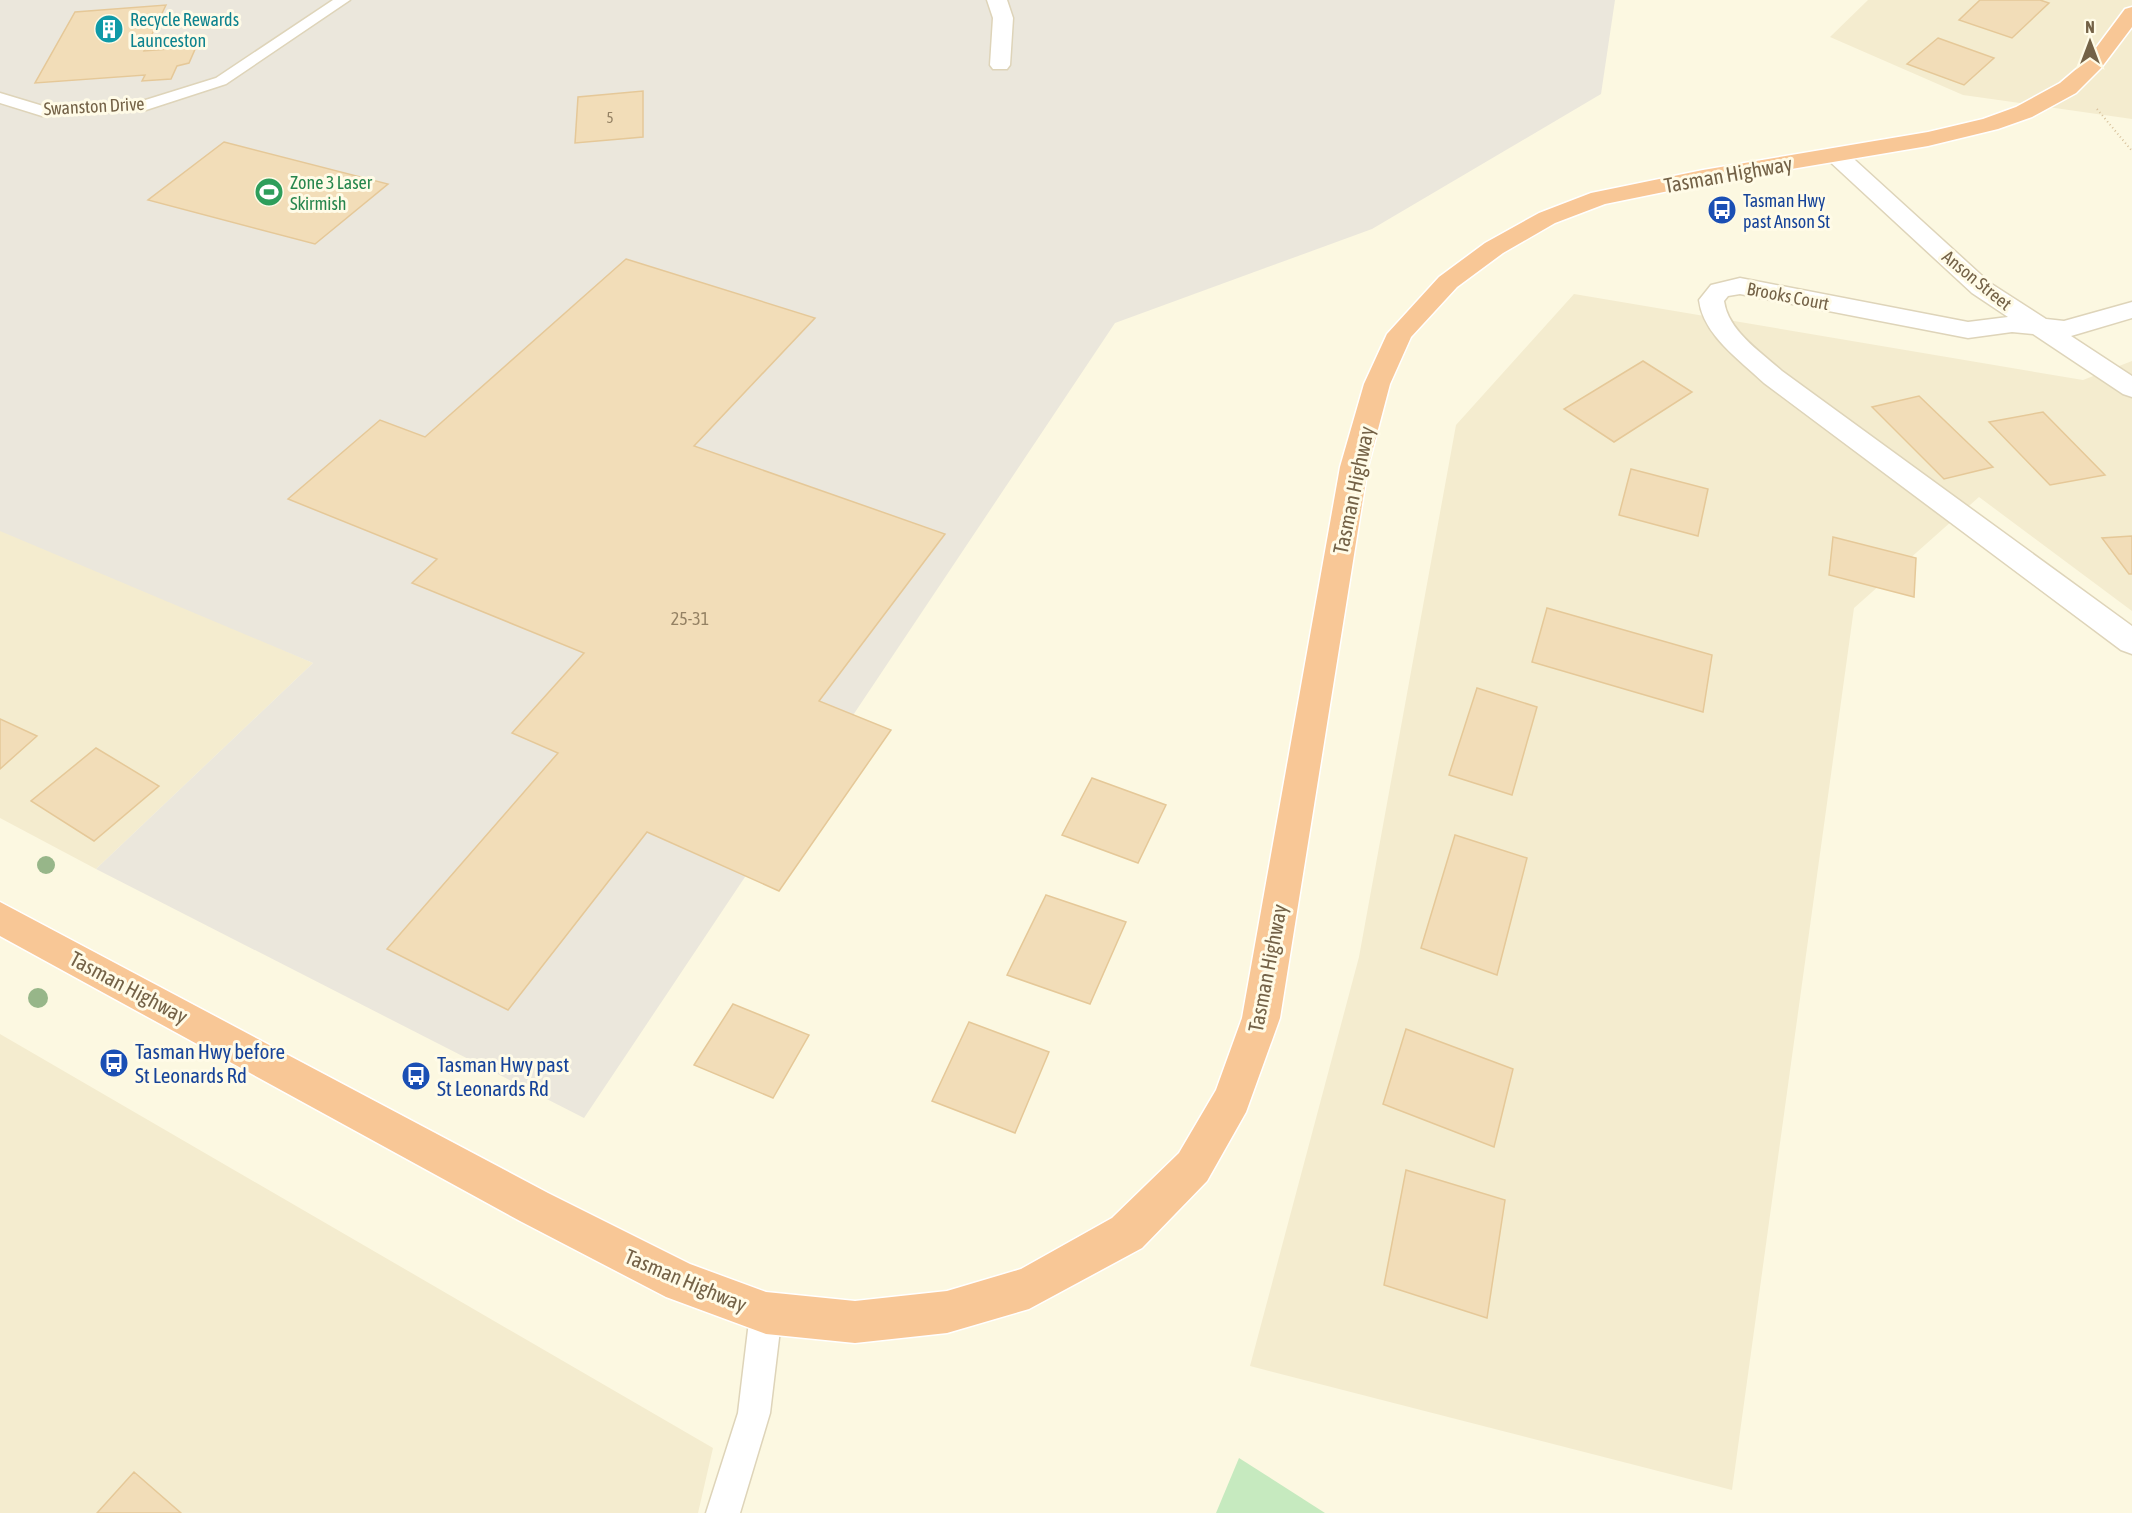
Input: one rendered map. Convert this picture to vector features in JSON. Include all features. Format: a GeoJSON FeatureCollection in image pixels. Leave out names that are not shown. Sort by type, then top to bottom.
{"type":"FeatureCollection","features":[{"type":"Feature","properties":{"kind":"highway","name":"Tasman Highway"},"geometry":{"type":"LineString","coordinates":[[0,918],[534,1207],[681,1282],[766,1313],[866,1320],[947,1312],[1029,1288],[1127,1233],[1193,1167],[1232,1099],[1261,1018],[1354,467],[1377,384],[1400,334],[1448,282],[1494,248],[1547,218],[1599,198],[1703,177],[1928,139],[1990,124],[2047,101],[2068,88],[2094,64],[2132,13]]}},
{"type":"Feature","properties":{"kind":"street"},"geometry":{"type":"LineString","coordinates":[[997,0],[1003,18],[1000,65]]}},
{"type":"Feature","properties":{"kind":"street","name":"Anson Street"},"geometry":{"type":"LineString","coordinates":[[1836,155],[1981,288],[2132,388]]}},
{"type":"Feature","properties":{"kind":"street","name":"Brooks Court"},"geometry":{"type":"LineString","coordinates":[[2132,310],[2065,329],[2012,324],[1990,329],[1958,329],[1740,286],[1718,291],[1711,297],[1711,312],[1731,337],[1773,377],[2132,642]]}},
{"type":"Feature","properties":{"kind":"lane","name":"Swanston Drive"},"geometry":{"type":"LineString","coordinates":[[0,98],[42,111],[140,107],[221,81],[343,0]]}},
{"type":"Feature","properties":{"kind":"lane"},"geometry":{"type":"LineString","coordinates":[[723,1513],[754,1413],[766,1313]]}},
{"type":"Feature","properties":{"kind":"path"},"geometry":{"type":"LineString","coordinates":[[2093,106],[2132,151]]}},
{"type":"Feature","properties":{"kind":"shaded area"},"geometry":{"type":"Polygon","coordinates":[[[0,0],[1615,0],[1601,94],[1372,229],[1115,323],[584,1118],[96,869],[313,663],[0,531],[0,0]]]}},
{"type":"Feature","properties":{"kind":"shaded area"},"geometry":{"type":"Polygon","coordinates":[[[1868,0],[2132,0],[2132,119],[1963,95],[1830,37],[1868,0]]]}},
{"type":"Feature","properties":{"kind":"shaded area"},"geometry":{"type":"Polygon","coordinates":[[[1574,294],[2083,380],[2132,361],[2132,611],[1979,497],[1854,608],[1732,1490],[1250,1366],[1359,957],[1456,425],[1574,294]]]}},
{"type":"Feature","properties":{"kind":"shaded area"},"geometry":{"type":"Polygon","coordinates":[[[0,525],[313,663],[96,869],[0,818],[0,525]]]}},
{"type":"Feature","properties":{"kind":"shaded area"},"geometry":{"type":"Polygon","coordinates":[[[0,1034],[713,1448],[698,1513],[0,1513],[0,1034]]]}},
{"type":"Feature","properties":{"kind":"green space"},"geometry":{"type":"Polygon","coordinates":[[[1239,1458],[1325,1513],[1216,1513],[1239,1458]]]}},
{"type":"Feature","properties":{"kind":"building"},"geometry":{"type":"Polygon","coordinates":[[[1980,0],[2040,0],[2049,3],[2012,38],[1959,20],[1980,0]]]}},
{"type":"Feature","properties":{"kind":"building","name":"Recycle Rewards Launceston"},"geometry":{"type":"Polygon","coordinates":[[[166,5],[144,51],[196,47],[189,63],[177,66],[171,79],[142,81],[145,75],[35,83],[75,12],[166,5]]]}},
{"type":"Feature","properties":{"kind":"building"},"geometry":{"type":"Polygon","coordinates":[[[1938,38],[1994,58],[1964,85],[1907,64],[1938,38]]]}},
{"type":"Feature","properties":{"kind":"building"},"geometry":{"type":"Polygon","coordinates":[[[643,91],[643,137],[575,143],[578,97],[643,91]]]}},
{"type":"Feature","properties":{"kind":"building","name":"Zone 3 Laser Skirmish"},"geometry":{"type":"Polygon","coordinates":[[[224,142],[388,184],[315,244],[148,200],[224,142]]]}},
{"type":"Feature","properties":{"kind":"building"},"geometry":{"type":"Polygon","coordinates":[[[626,259],[815,318],[694,446],[945,534],[819,701],[891,730],[779,891],[647,832],[508,1010],[387,949],[558,753],[512,733],[584,653],[412,583],[437,559],[288,499],[380,420],[425,437],[626,259]]]}},
{"type":"Feature","properties":{"kind":"building"},"geometry":{"type":"Polygon","coordinates":[[[1643,361],[1692,392],[1614,442],[1564,409],[1643,361]]]}},
{"type":"Feature","properties":{"kind":"building"},"geometry":{"type":"Polygon","coordinates":[[[1919,396],[1993,467],[1944,479],[1872,407],[1919,396]]]}},
{"type":"Feature","properties":{"kind":"building"},"geometry":{"type":"Polygon","coordinates":[[[2043,412],[2105,475],[2050,485],[1989,422],[2043,412]]]}},
{"type":"Feature","properties":{"kind":"building"},"geometry":{"type":"Polygon","coordinates":[[[1631,469],[1708,489],[1698,536],[1619,515],[1631,469]]]}},
{"type":"Feature","properties":{"kind":"building"},"geometry":{"type":"Polygon","coordinates":[[[2132,536],[2132,574],[2129,574],[2102,538],[2132,536]]]}},
{"type":"Feature","properties":{"kind":"building"},"geometry":{"type":"Polygon","coordinates":[[[1833,537],[1916,558],[1914,597],[1829,575],[1833,537]]]}},
{"type":"Feature","properties":{"kind":"building"},"geometry":{"type":"Polygon","coordinates":[[[1547,608],[1712,655],[1703,712],[1532,662],[1547,608]]]}},
{"type":"Feature","properties":{"kind":"building"},"geometry":{"type":"Polygon","coordinates":[[[1477,688],[1537,707],[1512,795],[1449,775],[1477,688]]]}},
{"type":"Feature","properties":{"kind":"building"},"geometry":{"type":"Polygon","coordinates":[[[0,719],[37,736],[0,769],[0,719]]]}},
{"type":"Feature","properties":{"kind":"building"},"geometry":{"type":"Polygon","coordinates":[[[96,748],[159,786],[94,841],[31,801],[96,748]]]}},
{"type":"Feature","properties":{"kind":"building"},"geometry":{"type":"Polygon","coordinates":[[[1092,778],[1166,805],[1138,863],[1062,835],[1092,778]]]}},
{"type":"Feature","properties":{"kind":"building"},"geometry":{"type":"Polygon","coordinates":[[[1455,835],[1527,858],[1497,975],[1421,948],[1455,835]]]}},
{"type":"Feature","properties":{"kind":"building"},"geometry":{"type":"Polygon","coordinates":[[[1046,895],[1126,922],[1090,1004],[1007,975],[1046,895]]]}},
{"type":"Feature","properties":{"kind":"building"},"geometry":{"type":"Polygon","coordinates":[[[733,1004],[809,1035],[773,1098],[694,1065],[733,1004]]]}},
{"type":"Feature","properties":{"kind":"building"},"geometry":{"type":"Polygon","coordinates":[[[969,1022],[1049,1052],[1015,1133],[932,1101],[969,1022]]]}},
{"type":"Feature","properties":{"kind":"building"},"geometry":{"type":"Polygon","coordinates":[[[1406,1029],[1513,1069],[1494,1147],[1383,1104],[1406,1029]]]}},
{"type":"Feature","properties":{"kind":"building"},"geometry":{"type":"Polygon","coordinates":[[[1406,1170],[1505,1200],[1487,1318],[1384,1285],[1406,1170]]]}},
{"type":"Feature","properties":{"kind":"building"},"geometry":{"type":"Polygon","coordinates":[[[134,1472],[181,1513],[97,1513],[134,1472]]]}},
{"type":"Feature","properties":{"kind":"place","name":"Recycle Rewards Launceston"},"geometry":{"type":"Point","coordinates":[109,29]}},
{"type":"Feature","properties":{"kind":"place","name":"Zone 3 Laser Skirmish"},"geometry":{"type":"Point","coordinates":[269,192]}},
{"type":"Feature","properties":{"kind":"place","name":"Tasman Hwy past Anson St"},"geometry":{"type":"Point","coordinates":[1722,210]}},
{"type":"Feature","properties":{"kind":"place","name":"Tasman Hwy before St Leonards Rd"},"geometry":{"type":"Point","coordinates":[114,1063]}},
{"type":"Feature","properties":{"kind":"place","name":"Tasman Hwy past St Leonards Rd"},"geometry":{"type":"Point","coordinates":[416,1076]}}]}
